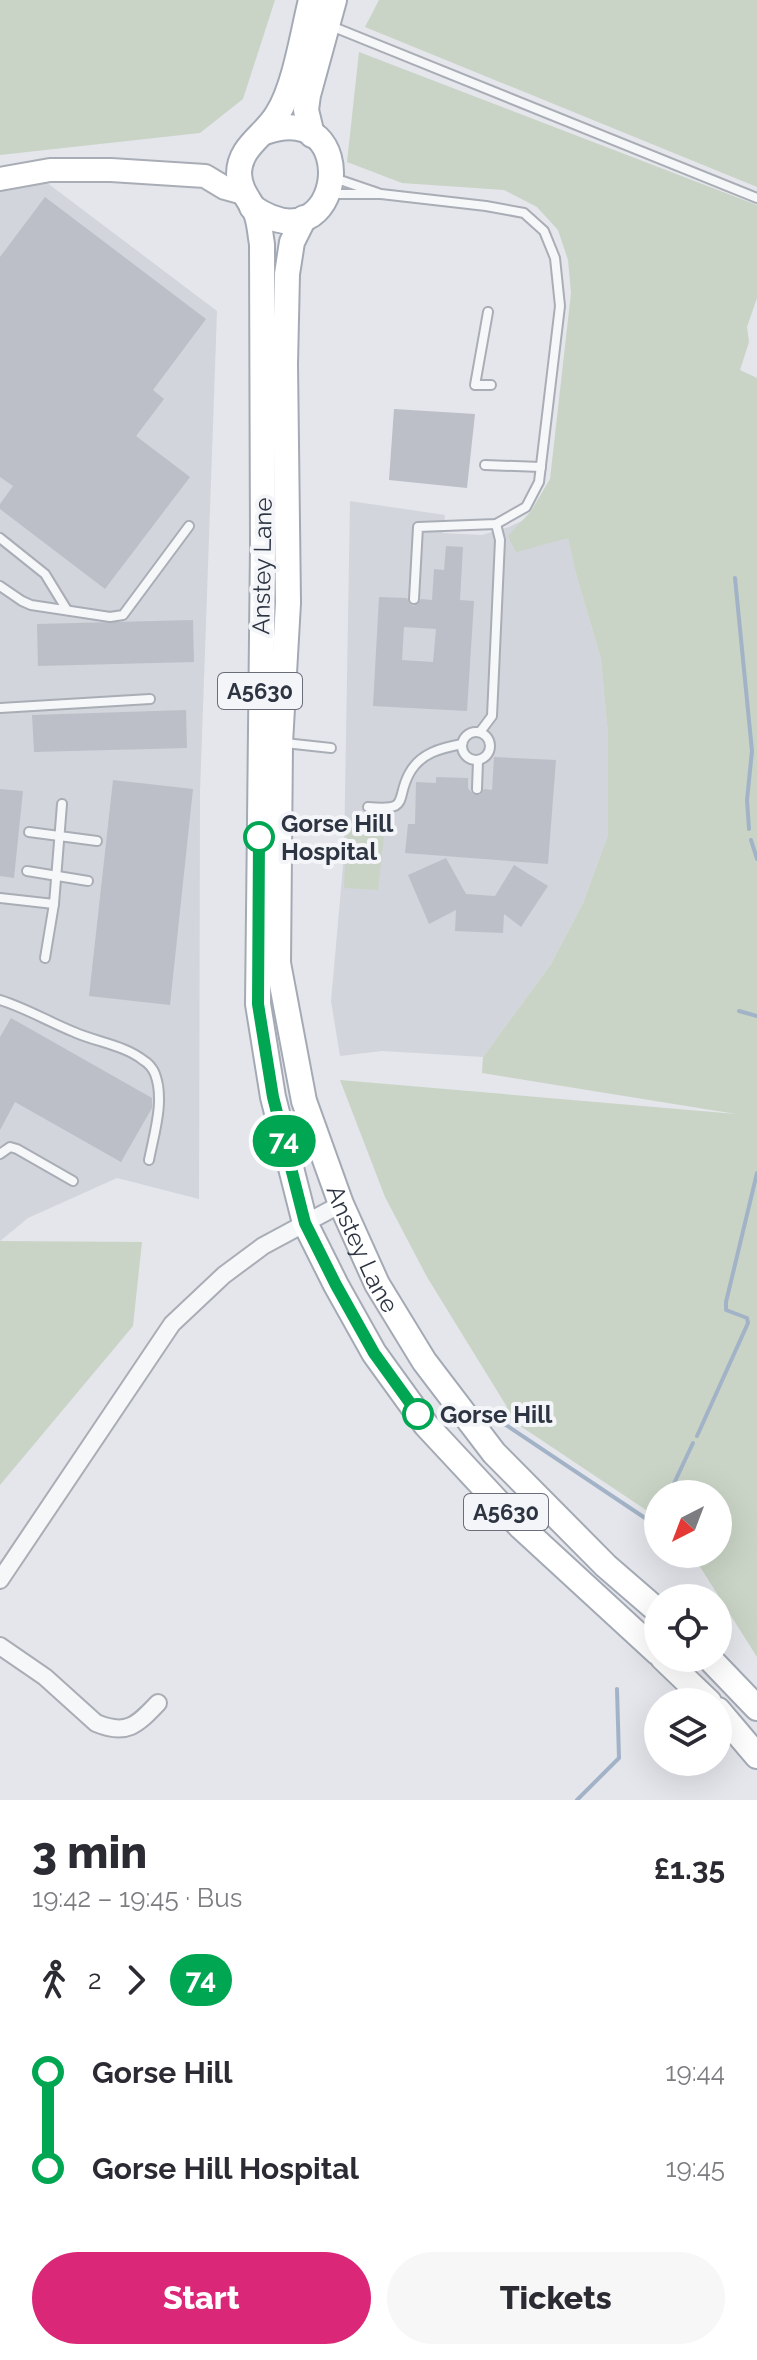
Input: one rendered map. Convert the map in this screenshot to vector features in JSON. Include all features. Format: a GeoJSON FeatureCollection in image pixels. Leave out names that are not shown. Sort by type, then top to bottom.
{"type":"FeatureCollection","features":[{"type":"Feature","properties":{"kind":"main road"},"geometry":{"type":"LineString","coordinates":[[241,161],[250,144],[265,132],[286,97],[311,0]]}},
{"type":"Feature","properties":{"kind":"main road"},"geometry":{"type":"LineString","coordinates":[[312,135],[306,110],[308,95],[334,0]]}},
{"type":"Feature","properties":{"kind":"main road"},"geometry":{"type":"LineString","coordinates":[[248,200],[268,217],[286,221],[304,218],[314,212],[331,186],[330,158],[312,135],[288,127],[265,132]]}},
{"type":"Feature","properties":{"kind":"main road","name":"Anstey Lane"},"geometry":{"type":"LineString","coordinates":[[241,161],[239,177],[258,217],[262,244],[264,404],[258,1004],[273,1097],[305,1223],[374,1353],[426,1425],[521,1527],[644,1640]]}},
{"type":"Feature","properties":{"kind":"main road","name":"A5630"},"geometry":{"type":"LineString","coordinates":[[280,743],[288,603],[287,274],[292,242],[304,218]]}},
{"type":"Feature","properties":{"kind":"main road","name":"Anstey Lane"},"geometry":{"type":"LineString","coordinates":[[280,743],[278,963],[304,1101],[341,1204],[377,1284],[424,1361],[460,1411],[494,1453],[606,1566],[644,1599]]}},
{"type":"Feature","properties":{"kind":"main road"},"geometry":{"type":"LineString","coordinates":[[678,1672],[694,1688]]}},
{"type":"Feature","properties":{"kind":"main road"},"geometry":{"type":"LineString","coordinates":[[722,1672],[757,1708]]}},
{"type":"Feature","properties":{"kind":"main road"},"geometry":{"type":"LineString","coordinates":[[732,1727],[757,1756]]}},
{"type":"Feature","properties":{"kind":"street"},"geometry":{"type":"LineString","coordinates":[[0,179],[50,170],[205,176],[241,161]]}},
{"type":"Feature","properties":{"kind":"street"},"geometry":{"type":"LineString","coordinates":[[205,176],[248,200]]}},
{"type":"Feature","properties":{"kind":"street"},"geometry":{"type":"LineString","coordinates":[[0,1580],[172,1324],[224,1275],[263,1246],[341,1204]]}},
{"type":"Feature","properties":{"kind":"street"},"geometry":{"type":"LineString","coordinates":[[0,1646],[45,1677],[96,1723],[106,1728],[129,1728],[139,1724],[158,1703]]}},
{"type":"Feature","properties":{"kind":"lane"},"geometry":{"type":"LineString","coordinates":[[326,24],[757,198]]}},
{"type":"Feature","properties":{"kind":"lane"},"geometry":{"type":"LineString","coordinates":[[331,186],[524,213],[544,231],[555,258],[560,306],[539,482],[526,507],[496,524],[418,527],[414,599]]}},
{"type":"Feature","properties":{"kind":"lane"},"geometry":{"type":"LineString","coordinates":[[331,186],[381,194]]}},
{"type":"Feature","properties":{"kind":"lane"},"geometry":{"type":"LineString","coordinates":[[488,312],[475,385],[491,385]]}},
{"type":"Feature","properties":{"kind":"lane"},"geometry":{"type":"LineString","coordinates":[[485,465],[541,467]]}},
{"type":"Feature","properties":{"kind":"lane"},"geometry":{"type":"LineString","coordinates":[[478,761],[466,756],[462,744],[466,735],[480,732],[492,716],[500,540],[496,524]]}},
{"type":"Feature","properties":{"kind":"lane"},"geometry":{"type":"LineString","coordinates":[[0,586],[31,605],[110,617],[123,615],[189,526]]}},
{"type":"Feature","properties":{"kind":"lane"},"geometry":{"type":"LineString","coordinates":[[0,538],[45,574],[67,610]]}},
{"type":"Feature","properties":{"kind":"lane"},"geometry":{"type":"LineString","coordinates":[[0,708],[150,699]]}},
{"type":"Feature","properties":{"kind":"lane"},"geometry":{"type":"LineString","coordinates":[[478,761],[488,755],[491,748],[490,740],[480,732]]}},
{"type":"Feature","properties":{"kind":"lane"},"geometry":{"type":"LineString","coordinates":[[280,743],[331,748]]}},
{"type":"Feature","properties":{"kind":"lane"},"geometry":{"type":"LineString","coordinates":[[368,807],[394,806],[404,795],[409,774],[424,757],[462,744]]}},
{"type":"Feature","properties":{"kind":"lane"},"geometry":{"type":"LineString","coordinates":[[477,789],[478,761]]}},
{"type":"Feature","properties":{"kind":"lane"},"geometry":{"type":"LineString","coordinates":[[45,958],[54,904],[62,804]]}},
{"type":"Feature","properties":{"kind":"lane"},"geometry":{"type":"LineString","coordinates":[[29,832],[97,841]]}},
{"type":"Feature","properties":{"kind":"lane"},"geometry":{"type":"LineString","coordinates":[[27,871],[88,881]]}},
{"type":"Feature","properties":{"kind":"lane"},"geometry":{"type":"LineString","coordinates":[[0,898],[54,904]]}},
{"type":"Feature","properties":{"kind":"lane"},"geometry":{"type":"LineString","coordinates":[[0,1000],[18,1005],[75,1033],[128,1051],[151,1067],[158,1088],[158,1107],[149,1160]]}},
{"type":"Feature","properties":{"kind":"lane"},"geometry":{"type":"LineString","coordinates":[[0,1154],[10,1147],[17,1149],[73,1181]]}},
{"type":"Feature","properties":{"kind":"shaded area"},"geometry":{"type":"Polygon","coordinates":[[[34,173],[217,311],[200,792],[199,1199],[117,1178],[28,1218],[0,1241],[0,179],[34,173]]]}},
{"type":"Feature","properties":{"kind":"shaded area","name":"Gorse Hill Hospital"},"geometry":{"type":"Polygon","coordinates":[[[350,501],[445,515],[443,533],[482,535],[509,527],[553,506],[568,537],[601,659],[608,735],[608,835],[583,903],[551,964],[483,1057],[382,1051],[340,1056],[331,1001],[344,855],[350,501]]]}},
{"type":"Feature","properties":{"kind":"green space"},"geometry":{"type":"Polygon","coordinates":[[[0,0],[275,0],[243,99],[200,133],[0,155],[0,0]]]}},
{"type":"Feature","properties":{"kind":"green space"},"geometry":{"type":"Polygon","coordinates":[[[379,0],[757,0],[757,187],[365,27],[379,0]]]}},
{"type":"Feature","properties":{"kind":"green space"},"geometry":{"type":"Polygon","coordinates":[[[359,52],[757,205],[757,298],[747,327],[749,342],[740,370],[757,378],[757,1657],[732,1617],[732,1584],[711,1584],[701,1568],[732,1568],[732,1480],[644,1480],[644,1509],[501,1413],[507,1407],[427,1277],[385,1197],[340,1080],[736,1114],[482,1073],[483,1057],[551,964],[583,903],[608,835],[608,735],[601,659],[568,538],[516,552],[508,536],[531,511],[550,479],[571,293],[568,260],[558,230],[537,207],[504,190],[402,183],[347,162],[359,52]]]}},
{"type":"Feature","properties":{"kind":"green space"},"geometry":{"type":"Polygon","coordinates":[[[347,823],[385,826],[378,890],[344,888],[347,823]]]}},
{"type":"Feature","properties":{"kind":"green space"},"geometry":{"type":"Polygon","coordinates":[[[0,1241],[142,1242],[133,1326],[0,1485],[0,1241]]]}},
{"type":"Feature","properties":{"kind":"building"},"geometry":{"type":"Polygon","coordinates":[[[45,197],[206,319],[153,390],[164,399],[136,436],[190,477],[105,589],[0,509],[0,504],[13,486],[0,477],[0,257],[45,197]]]}},
{"type":"Feature","properties":{"kind":"building"},"geometry":{"type":"Polygon","coordinates":[[[394,409],[475,414],[467,488],[389,480],[394,409]]]}},
{"type":"Feature","properties":{"kind":"building"},"geometry":{"type":"Polygon","coordinates":[[[446,546],[463,547],[460,600],[474,601],[467,711],[373,706],[379,597],[407,598],[414,606],[421,599],[432,600],[434,569],[444,570],[446,546]],[[404,627],[402,660],[433,662],[436,629],[404,627]]]}},
{"type":"Feature","properties":{"kind":"building"},"geometry":{"type":"Polygon","coordinates":[[[193,620],[194,662],[38,666],[37,624],[193,620]]]}},
{"type":"Feature","properties":{"kind":"building"},"geometry":{"type":"Polygon","coordinates":[[[186,710],[187,748],[34,752],[32,715],[186,710]]]}},
{"type":"Feature","properties":{"kind":"building"},"geometry":{"type":"Polygon","coordinates":[[[494,757],[556,760],[548,864],[405,853],[408,824],[415,824],[416,782],[436,783],[436,777],[468,778],[468,788],[473,794],[480,795],[484,789],[492,790],[494,757]]]}},
{"type":"Feature","properties":{"kind":"building"},"geometry":{"type":"Polygon","coordinates":[[[113,780],[193,789],[170,1005],[89,996],[113,780]]]}},
{"type":"Feature","properties":{"kind":"building"},"geometry":{"type":"Polygon","coordinates":[[[0,789],[23,791],[14,878],[0,876],[0,789]]]}},
{"type":"Feature","properties":{"kind":"building"},"geometry":{"type":"Polygon","coordinates":[[[446,858],[466,894],[495,896],[514,865],[548,886],[521,927],[504,914],[503,933],[455,931],[456,910],[429,924],[408,875],[446,858]]]}},
{"type":"Feature","properties":{"kind":"building"},"geometry":{"type":"Polygon","coordinates":[[[11,1018],[152,1098],[152,1108],[121,1162],[15,1102],[0,1130],[0,1037],[11,1018]]]}},
{"type":"Feature","properties":{"kind":"waterway"},"geometry":{"type":"LineString","coordinates":[[735,578],[752,751],[747,800],[749,829]]}},
{"type":"Feature","properties":{"kind":"waterway"},"geometry":{"type":"LineString","coordinates":[[751,840],[757,859]]}},
{"type":"Feature","properties":{"kind":"waterway"},"geometry":{"type":"LineString","coordinates":[[739,1011],[757,1016]]}},
{"type":"Feature","properties":{"kind":"waterway"},"geometry":{"type":"LineString","coordinates":[[697,1436],[748,1323],[747,1318],[726,1310],[726,1302],[757,1173]]}},
{"type":"Feature","properties":{"kind":"waterway"},"geometry":{"type":"LineString","coordinates":[[503,1423],[644,1517]]}},
{"type":"Feature","properties":{"kind":"waterway"},"geometry":{"type":"LineString","coordinates":[[676,1480],[693,1443]]}},
{"type":"Feature","properties":{"kind":"waterway"},"geometry":{"type":"LineString","coordinates":[[577,1800],[619,1758],[617,1689]]}},
{"type":"Feature","properties":{"kind":"bus line","name":"74"},"geometry":{"type":"LineString","coordinates":[[259,837],[258,1004],[273,1097],[305,1223],[374,1353],[418,1414]]}},
{"type":"Feature","properties":{"kind":"place","name":"Gorse Hill Hospital"},"geometry":{"type":"Point","coordinates":[259,837]}},
{"type":"Feature","properties":{"kind":"place","name":"Gorse Hill"},"geometry":{"type":"Point","coordinates":[418,1414]}}]}
